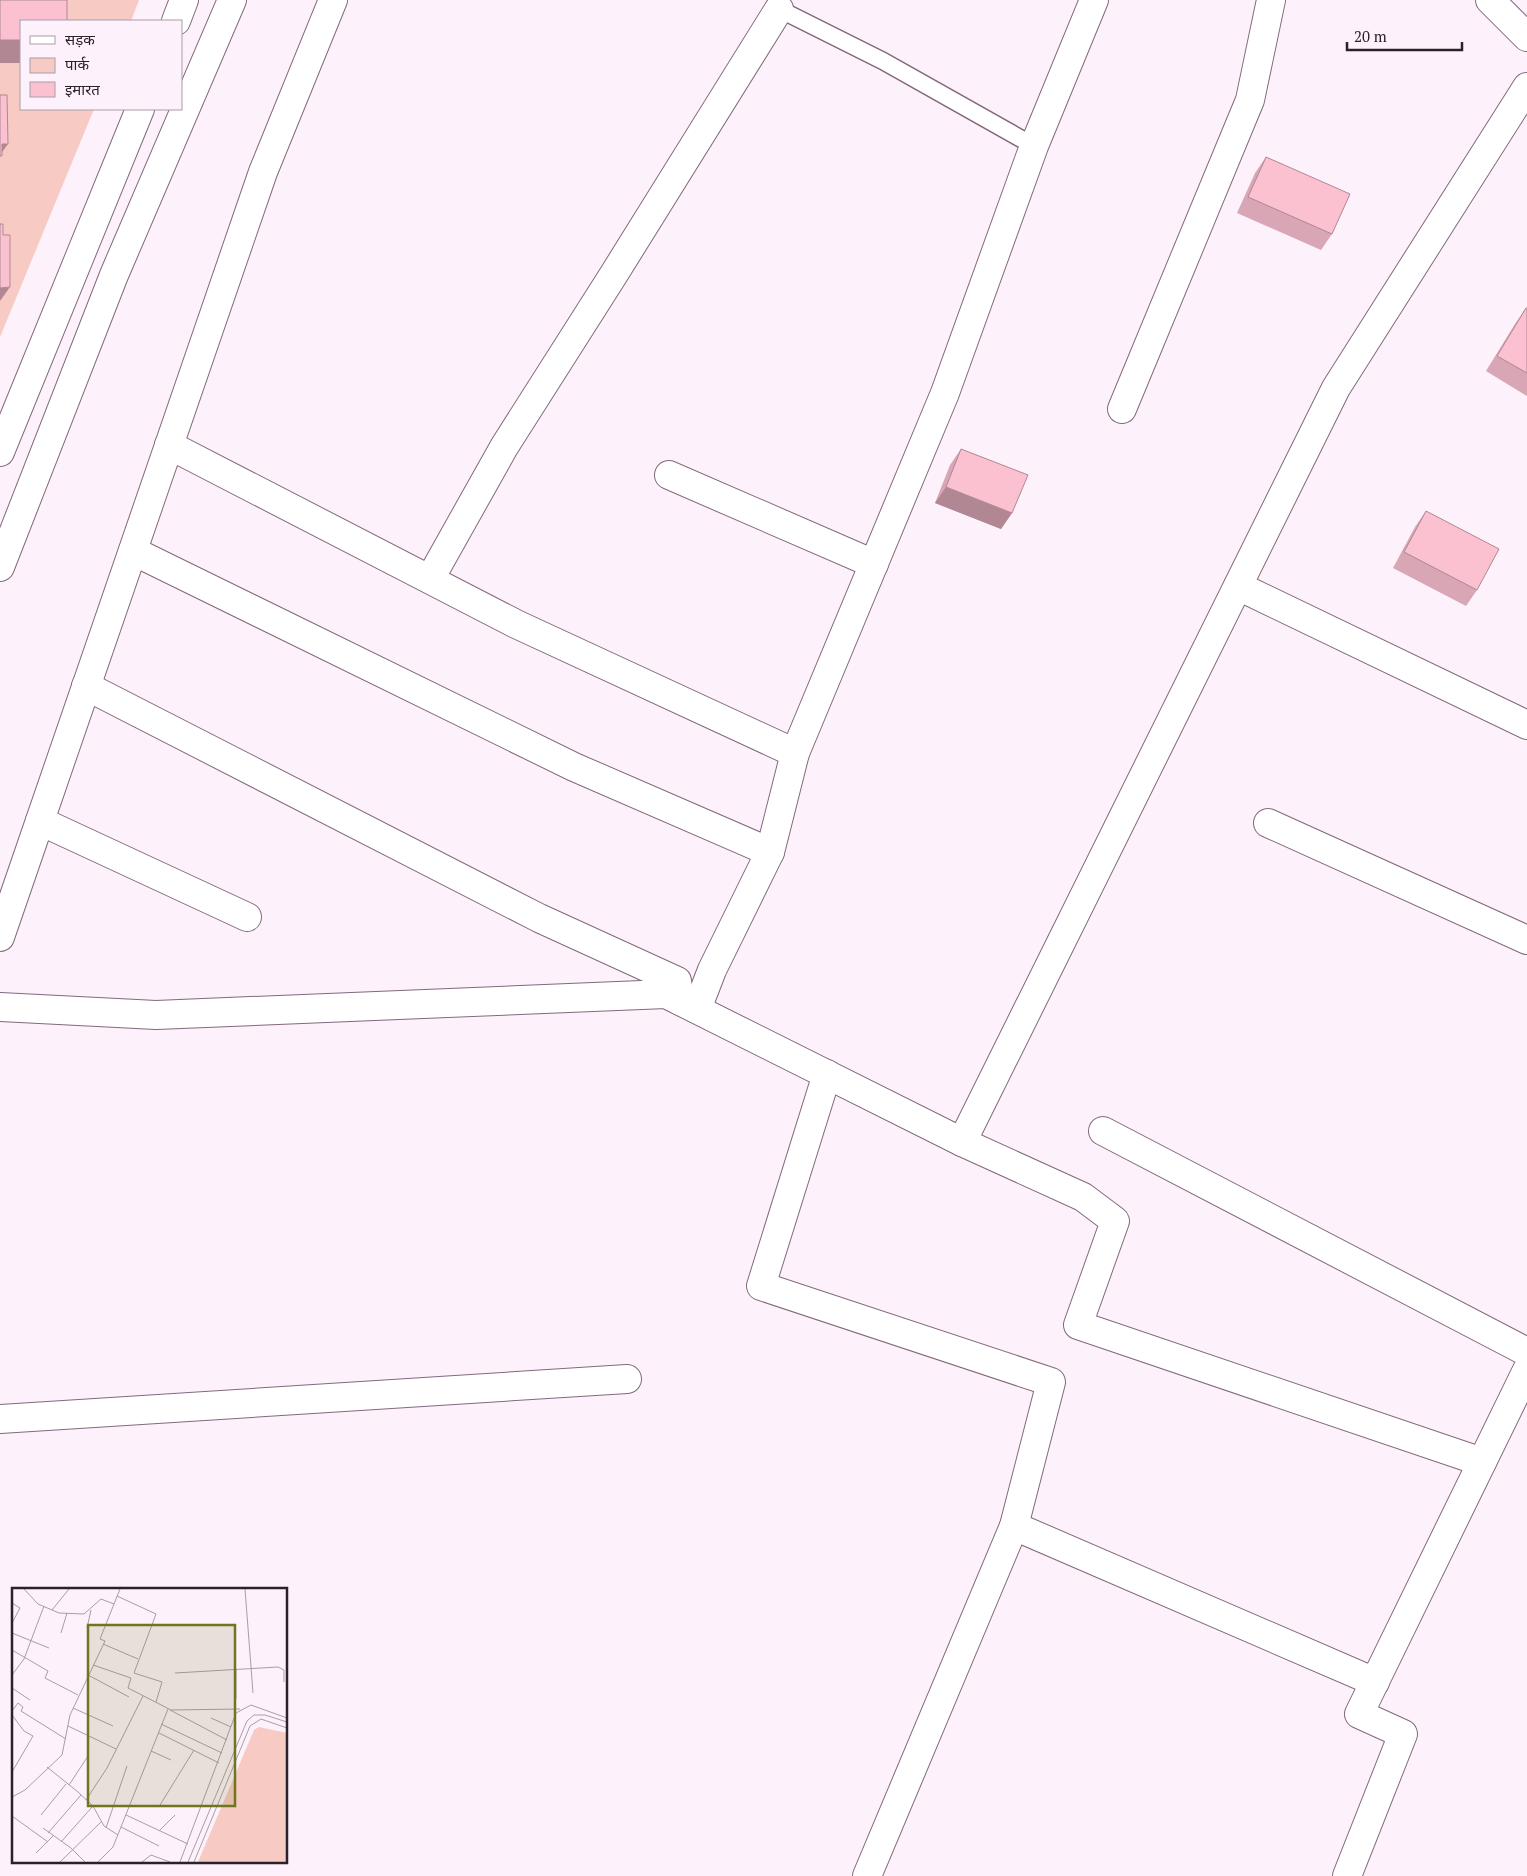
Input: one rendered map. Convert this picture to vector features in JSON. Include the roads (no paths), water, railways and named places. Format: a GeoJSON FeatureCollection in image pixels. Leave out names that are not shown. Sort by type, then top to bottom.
{"type":"FeatureCollection","features":[{"type":"Feature","properties":{"kind":"street"},"geometry":{"type":"LineString","coordinates":[[176,20],[184,0]]}},
{"type":"Feature","properties":{"kind":"street"},"geometry":{"type":"LineString","coordinates":[[0,567],[114,275],[232,0]]}},
{"type":"Feature","properties":{"kind":"street"},"geometry":{"type":"LineString","coordinates":[[0,937],[263,172],[333,0]]}},
{"type":"Feature","properties":{"kind":"street"},"geometry":{"type":"LineString","coordinates":[[688,1005],[712,970],[770,852],[795,753],[945,393],[1034,146],[1094,0]]}},
{"type":"Feature","properties":{"kind":"street"},"geometry":{"type":"LineString","coordinates":[[1122,409],[1250,100],[1271,0]]}},
{"type":"Feature","properties":{"kind":"street"},"geometry":{"type":"LineString","coordinates":[[1490,0],[1527,37]]}},
{"type":"Feature","properties":{"kind":"street"},"geometry":{"type":"LineString","coordinates":[[430,579],[504,447],[779,9]]}},
{"type":"Feature","properties":{"kind":"street"},"geometry":{"type":"LineString","coordinates":[[962,1142],[1336,388],[1527,87]]}},
{"type":"Feature","properties":{"kind":"street"},"geometry":{"type":"LineString","coordinates":[[0,452],[140,110]]}},
{"type":"Feature","properties":{"kind":"street"},"geometry":{"type":"LineString","coordinates":[[169,445],[516,624],[795,753]]}},
{"type":"Feature","properties":{"kind":"street"},"geometry":{"type":"LineString","coordinates":[[669,475],[874,564]]}},
{"type":"Feature","properties":{"kind":"street"},"geometry":{"type":"LineString","coordinates":[[132,551],[574,767],[770,852]]}},
{"type":"Feature","properties":{"kind":"street"},"geometry":{"type":"LineString","coordinates":[[1238,586],[1527,724]]}},
{"type":"Feature","properties":{"kind":"street"},"geometry":{"type":"LineString","coordinates":[[86,686],[539,918],[677,981],[688,1005]]}},
{"type":"Feature","properties":{"kind":"street"},"geometry":{"type":"LineString","coordinates":[[40,821],[247,916]]}},
{"type":"Feature","properties":{"kind":"street"},"geometry":{"type":"LineString","coordinates":[[1268,823],[1527,940]]}},
{"type":"Feature","properties":{"kind":"street"},"geometry":{"type":"LineString","coordinates":[[0,1007],[156,1015],[666,994],[962,1142],[1083,1197],[1116,1222],[1078,1326],[1482,1462]]}},
{"type":"Feature","properties":{"kind":"street"},"geometry":{"type":"LineString","coordinates":[[827,1074],[761,1286],[1051,1382],[1014,1526],[867,1876]]}},
{"type":"Feature","properties":{"kind":"street"},"geometry":{"type":"LineString","coordinates":[[1103,1132],[1527,1352]]}},
{"type":"Feature","properties":{"kind":"street"},"geometry":{"type":"LineString","coordinates":[[1347,1876],[1403,1734],[1359,1714],[1527,1370]]}},
{"type":"Feature","properties":{"kind":"street"},"geometry":{"type":"LineString","coordinates":[[0,1419],[627,1379]]}},
{"type":"Feature","properties":{"kind":"street"},"geometry":{"type":"LineString","coordinates":[[1014,1526],[1375,1682]]}},
{"type":"Feature","properties":{"kind":"lane"},"geometry":{"type":"LineString","coordinates":[[779,9],[883,61],[1034,146]]}}]}
